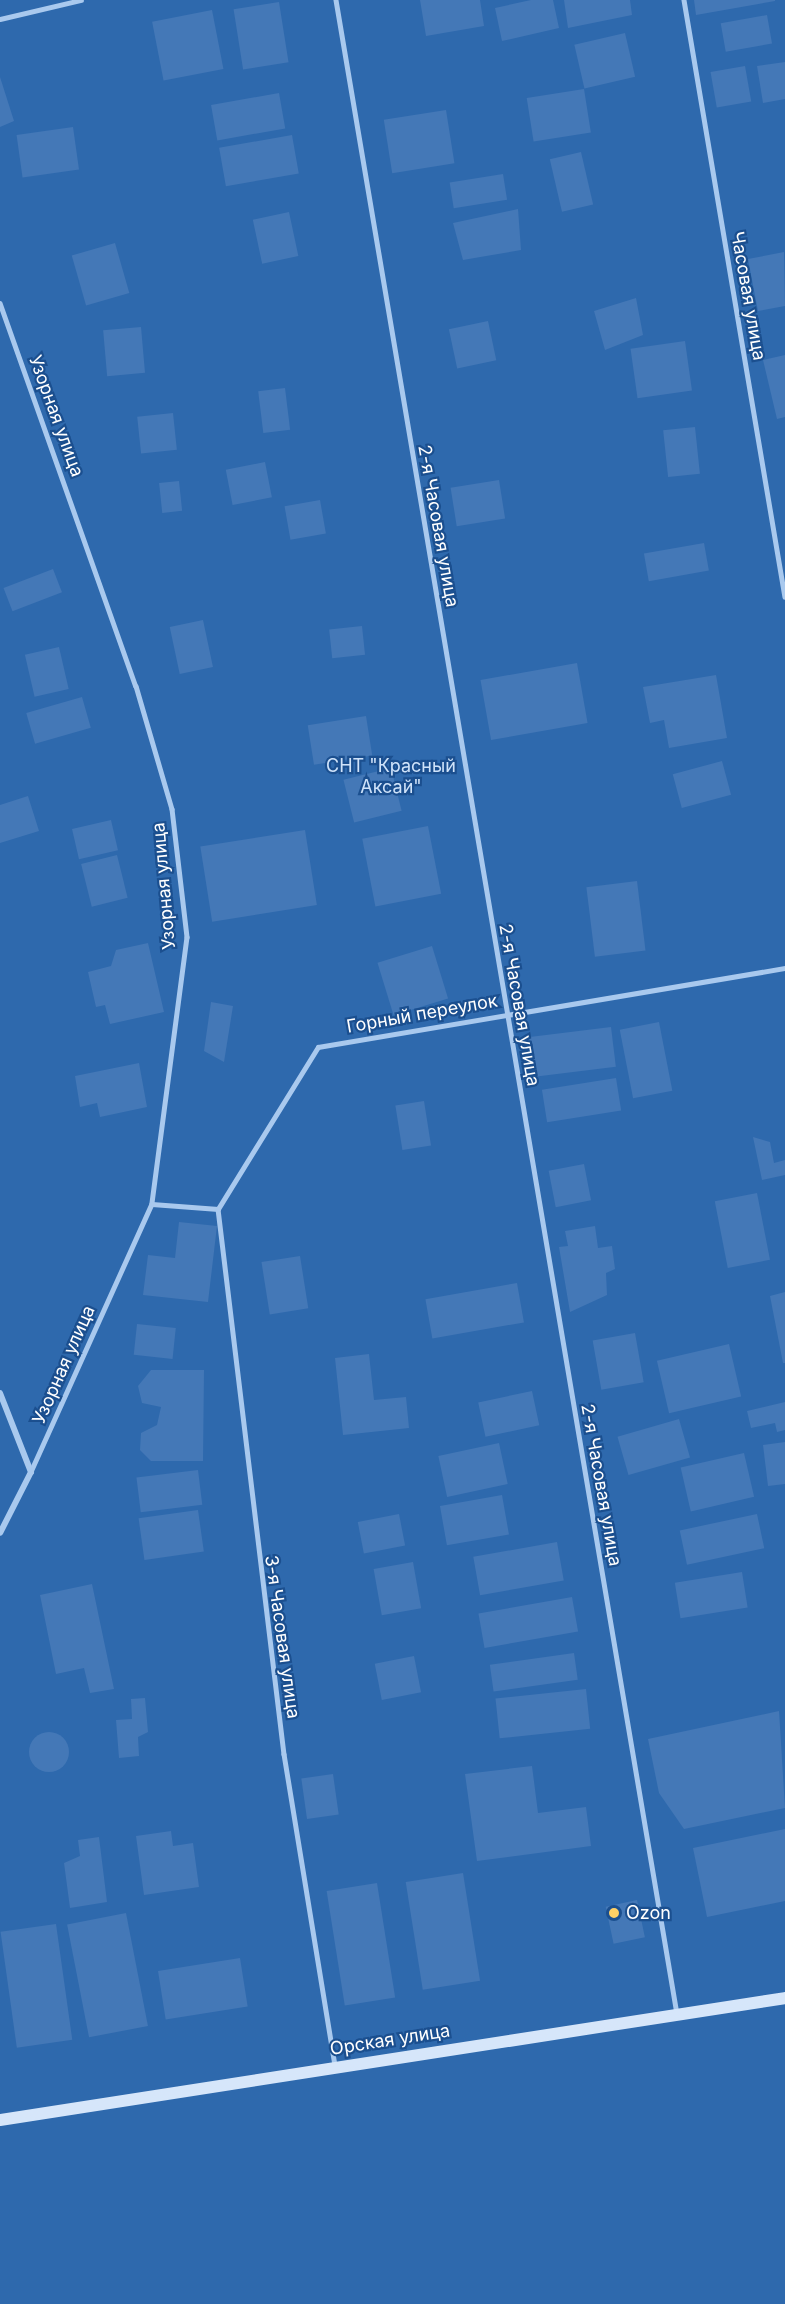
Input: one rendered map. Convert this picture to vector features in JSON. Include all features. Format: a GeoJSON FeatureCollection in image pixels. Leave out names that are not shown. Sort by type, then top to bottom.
{"type":"FeatureCollection","features":[{"type":"Feature","properties":{"kind":"main road","name":"Орская улица"},"geometry":{"type":"LineString","coordinates":[[0,2120],[335,2066],[785,1998]]}},
{"type":"Feature","properties":{"kind":"street"},"geometry":{"type":"LineString","coordinates":[[0,1393],[31,1472]]}},
{"type":"Feature","properties":{"kind":"street","name":"Узорная улица"},"geometry":{"type":"LineString","coordinates":[[0,1533],[31,1472]]}},
{"type":"Feature","properties":{"kind":"lane"},"geometry":{"type":"LineString","coordinates":[[0,19],[81,0]]}},
{"type":"Feature","properties":{"kind":"lane","name":"2-я Часовая улица"},"geometry":{"type":"LineString","coordinates":[[336,0],[677,2015]]}},
{"type":"Feature","properties":{"kind":"lane","name":"Часовая улица"},"geometry":{"type":"LineString","coordinates":[[684,0],[785,597]]}},
{"type":"Feature","properties":{"kind":"lane","name":"Узорная улица"},"geometry":{"type":"LineString","coordinates":[[0,303],[136,686],[172,809],[187,937],[152,1204],[31,1472]]}},
{"type":"Feature","properties":{"kind":"lane","name":"Горный переулок"},"geometry":{"type":"LineString","coordinates":[[218,1209],[318,1047],[507,1013],[785,968]]}},
{"type":"Feature","properties":{"kind":"lane"},"geometry":{"type":"LineString","coordinates":[[152,1204],[218,1209]]}},
{"type":"Feature","properties":{"kind":"lane","name":"3-я Часовая улица"},"geometry":{"type":"LineString","coordinates":[[218,1209],[282,1742],[335,2066]]}},
{"type":"Feature","properties":{"kind":"green space","name":"СНТ \"Красный Аксай\""},"geometry":{"type":"Polygon","coordinates":[[[0,0],[785,0],[785,2119],[0,2119],[0,0]]]}},
{"type":"Feature","properties":{"kind":"green space"},"geometry":{"type":"Polygon","coordinates":[[[785,2001],[785,2304],[0,2304],[0,2120],[785,2001]]]}},
{"type":"Feature","properties":{"kind":"building"},"geometry":{"type":"Polygon","coordinates":[[[420,0],[480,0],[484,26],[426,36],[420,0]]]}},
{"type":"Feature","properties":{"kind":"building"},"geometry":{"type":"Polygon","coordinates":[[[531,0],[553,0],[559,28],[502,41],[495,8],[531,0]]]}},
{"type":"Feature","properties":{"kind":"building"},"geometry":{"type":"Polygon","coordinates":[[[564,0],[630,0],[632,15],[568,28],[564,0]]]}},
{"type":"Feature","properties":{"kind":"building"},"geometry":{"type":"Polygon","coordinates":[[[694,0],[775,0],[775,1],[696,15],[694,0]]]}},
{"type":"Feature","properties":{"kind":"building"},"geometry":{"type":"Polygon","coordinates":[[[279,2],[289,62],[243,69],[234,9],[279,2]]]}},
{"type":"Feature","properties":{"kind":"building"},"geometry":{"type":"Polygon","coordinates":[[[212,10],[223,69],[164,81],[152,22],[212,10]]]}},
{"type":"Feature","properties":{"kind":"building"},"geometry":{"type":"Polygon","coordinates":[[[767,15],[772,44],[726,52],[721,23],[767,15]]]}},
{"type":"Feature","properties":{"kind":"building"},"geometry":{"type":"Polygon","coordinates":[[[625,33],[635,77],[584,89],[574,45],[625,33]]]}},
{"type":"Feature","properties":{"kind":"building"},"geometry":{"type":"Polygon","coordinates":[[[785,62],[785,99],[763,103],[757,66],[785,62]]]}},
{"type":"Feature","properties":{"kind":"building"},"geometry":{"type":"Polygon","coordinates":[[[745,66],[751,101],[717,108],[711,72],[745,66]]]}},
{"type":"Feature","properties":{"kind":"building"},"geometry":{"type":"Polygon","coordinates":[[[0,77],[14,121],[0,127],[0,77]]]}},
{"type":"Feature","properties":{"kind":"building"},"geometry":{"type":"Polygon","coordinates":[[[584,89],[591,132],[534,142],[527,98],[584,89]]]}},
{"type":"Feature","properties":{"kind":"building"},"geometry":{"type":"Polygon","coordinates":[[[279,93],[285,128],[217,140],[211,105],[279,93]]]}},
{"type":"Feature","properties":{"kind":"building"},"geometry":{"type":"Polygon","coordinates":[[[446,110],[454,163],[392,173],[384,120],[446,110]]]}},
{"type":"Feature","properties":{"kind":"building"},"geometry":{"type":"Polygon","coordinates":[[[73,127],[79,170],[23,178],[17,135],[73,127]]]}},
{"type":"Feature","properties":{"kind":"building"},"geometry":{"type":"Polygon","coordinates":[[[292,135],[299,173],[226,186],[219,148],[292,135]]]}},
{"type":"Feature","properties":{"kind":"building"},"geometry":{"type":"Polygon","coordinates":[[[581,152],[593,205],[562,212],[550,159],[581,152]]]}},
{"type":"Feature","properties":{"kind":"building"},"geometry":{"type":"Polygon","coordinates":[[[503,174],[507,200],[454,208],[450,182],[503,174]]]}},
{"type":"Feature","properties":{"kind":"building"},"geometry":{"type":"Polygon","coordinates":[[[518,209],[521,250],[463,260],[453,223],[518,209]]]}},
{"type":"Feature","properties":{"kind":"building"},"geometry":{"type":"Polygon","coordinates":[[[289,212],[298,256],[262,264],[253,220],[289,212]]]}},
{"type":"Feature","properties":{"kind":"building"},"geometry":{"type":"Polygon","coordinates":[[[115,243],[129,293],[86,305],[72,255],[115,243]]]}},
{"type":"Feature","properties":{"kind":"building"},"geometry":{"type":"Polygon","coordinates":[[[784,252],[785,306],[758,311],[748,259],[784,252]]]}},
{"type":"Feature","properties":{"kind":"building"},"geometry":{"type":"Polygon","coordinates":[[[636,298],[643,335],[605,350],[594,311],[636,298]]]}},
{"type":"Feature","properties":{"kind":"building"},"geometry":{"type":"Polygon","coordinates":[[[488,321],[496,360],[457,368],[449,329],[488,321]]]}},
{"type":"Feature","properties":{"kind":"building"},"geometry":{"type":"Polygon","coordinates":[[[141,327],[145,373],[107,376],[103,330],[141,327]]]}},
{"type":"Feature","properties":{"kind":"building"},"geometry":{"type":"Polygon","coordinates":[[[685,341],[692,391],[637,398],[631,349],[685,341]]]}},
{"type":"Feature","properties":{"kind":"building"},"geometry":{"type":"Polygon","coordinates":[[[785,355],[785,417],[777,419],[763,360],[785,355]]]}},
{"type":"Feature","properties":{"kind":"building"},"geometry":{"type":"Polygon","coordinates":[[[285,388],[290,430],[263,433],[258,391],[285,388]]]}},
{"type":"Feature","properties":{"kind":"building"},"geometry":{"type":"Polygon","coordinates":[[[173,413],[177,450],[141,454],[137,417],[173,413]]]}},
{"type":"Feature","properties":{"kind":"building"},"geometry":{"type":"Polygon","coordinates":[[[695,427],[700,474],[668,477],[663,430],[695,427]]]}},
{"type":"Feature","properties":{"kind":"building"},"geometry":{"type":"Polygon","coordinates":[[[265,462],[272,497],[233,505],[226,470],[265,462]]]}},
{"type":"Feature","properties":{"kind":"building"},"geometry":{"type":"Polygon","coordinates":[[[499,480],[505,519],[457,526],[451,488],[499,480]]]}},
{"type":"Feature","properties":{"kind":"building"},"geometry":{"type":"Polygon","coordinates":[[[179,481],[182,511],[162,513],[159,483],[179,481]]]}},
{"type":"Feature","properties":{"kind":"building"},"geometry":{"type":"Polygon","coordinates":[[[320,500],[326,533],[290,540],[285,506],[320,500]]]}},
{"type":"Feature","properties":{"kind":"building"},"geometry":{"type":"Polygon","coordinates":[[[704,543],[709,571],[649,581],[644,554],[704,543]]]}},
{"type":"Feature","properties":{"kind":"building"},"geometry":{"type":"Polygon","coordinates":[[[53,569],[62,592],[12,611],[4,588],[53,569]]]}},
{"type":"Feature","properties":{"kind":"building"},"geometry":{"type":"Polygon","coordinates":[[[203,620],[213,667],[180,674],[170,627],[203,620]]]}},
{"type":"Feature","properties":{"kind":"building"},"geometry":{"type":"Polygon","coordinates":[[[362,626],[365,655],[332,658],[329,629],[362,626]]]}},
{"type":"Feature","properties":{"kind":"building"},"geometry":{"type":"Polygon","coordinates":[[[59,647],[69,689],[35,697],[25,655],[59,647]]]}},
{"type":"Feature","properties":{"kind":"building"},"geometry":{"type":"Polygon","coordinates":[[[577,663],[588,723],[491,740],[480,680],[577,663]]]}},
{"type":"Feature","properties":{"kind":"building"},"geometry":{"type":"Polygon","coordinates":[[[716,675],[727,738],[669,748],[664,720],[650,723],[643,687],[716,675]]]}},
{"type":"Feature","properties":{"kind":"building"},"geometry":{"type":"Polygon","coordinates":[[[82,697],[91,728],[35,744],[26,713],[82,697]]]}},
{"type":"Feature","properties":{"kind":"building"},"geometry":{"type":"Polygon","coordinates":[[[366,716],[372,756],[314,765],[308,725],[366,716]]]}},
{"type":"Feature","properties":{"kind":"building"},"geometry":{"type":"Polygon","coordinates":[[[722,761],[731,795],[682,808],[673,774],[722,761]]]}},
{"type":"Feature","properties":{"kind":"building"},"geometry":{"type":"Polygon","coordinates":[[[391,768],[402,811],[354,823],[343,780],[391,768]]]}},
{"type":"Feature","properties":{"kind":"building"},"geometry":{"type":"Polygon","coordinates":[[[28,796],[39,831],[0,843],[0,805],[28,796]]]}},
{"type":"Feature","properties":{"kind":"building"},"geometry":{"type":"Polygon","coordinates":[[[111,820],[118,850],[79,859],[72,829],[111,820]]]}},
{"type":"Feature","properties":{"kind":"building"},"geometry":{"type":"Polygon","coordinates":[[[428,826],[441,894],[375,907],[362,839],[428,826]]]}},
{"type":"Feature","properties":{"kind":"building"},"geometry":{"type":"Polygon","coordinates":[[[305,830],[317,905],[212,922],[200,847],[305,830]]]}},
{"type":"Feature","properties":{"kind":"building"},"geometry":{"type":"Polygon","coordinates":[[[117,855],[128,898],[92,907],[81,864],[117,855]]]}},
{"type":"Feature","properties":{"kind":"building"},"geometry":{"type":"Polygon","coordinates":[[[637,881],[646,950],[595,957],[586,887],[637,881]]]}},
{"type":"Feature","properties":{"kind":"building"},"geometry":{"type":"Polygon","coordinates":[[[148,943],[164,1012],[110,1024],[105,1005],[96,1007],[88,972],[111,966],[116,950],[148,943]]]}},
{"type":"Feature","properties":{"kind":"building"},"geometry":{"type":"Polygon","coordinates":[[[432,946],[448,999],[394,1015],[377,963],[432,946]]]}},
{"type":"Feature","properties":{"kind":"building"},"geometry":{"type":"Polygon","coordinates":[[[211,1002],[233,1006],[224,1062],[204,1051],[211,1002]]]}},
{"type":"Feature","properties":{"kind":"building"},"geometry":{"type":"Polygon","coordinates":[[[659,1022],[672,1091],[633,1098],[620,1030],[659,1022]]]}},
{"type":"Feature","properties":{"kind":"building"},"geometry":{"type":"Polygon","coordinates":[[[611,1027],[616,1067],[529,1077],[524,1038],[611,1027]]]}},
{"type":"Feature","properties":{"kind":"building"},"geometry":{"type":"Polygon","coordinates":[[[139,1063],[147,1107],[100,1117],[97,1103],[80,1107],[75,1076],[139,1063]]]}},
{"type":"Feature","properties":{"kind":"building"},"geometry":{"type":"Polygon","coordinates":[[[616,1078],[621,1111],[547,1122],[542,1090],[616,1078]]]}},
{"type":"Feature","properties":{"kind":"building"},"geometry":{"type":"Polygon","coordinates":[[[424,1101],[431,1145],[402,1150],[395,1106],[424,1101]]]}},
{"type":"Feature","properties":{"kind":"building"},"geometry":{"type":"Polygon","coordinates":[[[753,1137],[770,1142],[774,1163],[785,1160],[785,1175],[762,1180],[753,1137]]]}},
{"type":"Feature","properties":{"kind":"building"},"geometry":{"type":"Polygon","coordinates":[[[584,1164],[591,1200],[556,1207],[549,1171],[584,1164]]]}},
{"type":"Feature","properties":{"kind":"building"},"geometry":{"type":"Polygon","coordinates":[[[757,1193],[770,1260],[728,1268],[715,1201],[757,1193]]]}},
{"type":"Feature","properties":{"kind":"building"},"geometry":{"type":"Polygon","coordinates":[[[179,1222],[217,1226],[208,1302],[143,1295],[148,1255],[175,1258],[179,1222]]]}},
{"type":"Feature","properties":{"kind":"building"},"geometry":{"type":"Polygon","coordinates":[[[595,1226],[598,1248],[612,1246],[615,1269],[606,1273],[607,1295],[570,1312],[559,1247],[568,1246],[565,1231],[595,1226]]]}},
{"type":"Feature","properties":{"kind":"building"},"geometry":{"type":"Polygon","coordinates":[[[300,1256],[308,1308],[270,1314],[261,1262],[300,1256]]]}},
{"type":"Feature","properties":{"kind":"building"},"geometry":{"type":"Polygon","coordinates":[[[517,1283],[524,1322],[432,1339],[425,1299],[517,1283]]]}},
{"type":"Feature","properties":{"kind":"building"},"geometry":{"type":"Polygon","coordinates":[[[785,1292],[785,1363],[783,1363],[770,1296],[785,1292]]]}},
{"type":"Feature","properties":{"kind":"building"},"geometry":{"type":"Polygon","coordinates":[[[137,1324],[176,1328],[173,1359],[134,1355],[137,1324]]]}},
{"type":"Feature","properties":{"kind":"building"},"geometry":{"type":"Polygon","coordinates":[[[635,1333],[644,1382],[601,1390],[593,1340],[635,1333]]]}},
{"type":"Feature","properties":{"kind":"building"},"geometry":{"type":"Polygon","coordinates":[[[729,1344],[741,1397],[669,1413],[657,1361],[729,1344]]]}},
{"type":"Feature","properties":{"kind":"building"},"geometry":{"type":"Polygon","coordinates":[[[369,1354],[374,1400],[406,1397],[409,1428],[343,1435],[335,1358],[369,1354]]]}},
{"type":"Feature","properties":{"kind":"building"},"geometry":{"type":"Polygon","coordinates":[[[151,1370],[204,1370],[203,1461],[151,1461],[140,1450],[141,1433],[157,1425],[161,1407],[142,1403],[138,1386],[151,1370]]]}},
{"type":"Feature","properties":{"kind":"building"},"geometry":{"type":"Polygon","coordinates":[[[532,1391],[539,1425],[485,1437],[478,1402],[532,1391]]]}},
{"type":"Feature","properties":{"kind":"building"},"geometry":{"type":"Polygon","coordinates":[[[785,1402],[785,1430],[777,1432],[775,1423],[751,1428],[747,1411],[785,1402]]]}},
{"type":"Feature","properties":{"kind":"building"},"geometry":{"type":"Polygon","coordinates":[[[679,1419],[690,1457],[629,1475],[617,1437],[679,1419]]]}},
{"type":"Feature","properties":{"kind":"building"},"geometry":{"type":"Polygon","coordinates":[[[785,1442],[785,1484],[768,1486],[763,1445],[785,1442]]]}},
{"type":"Feature","properties":{"kind":"building"},"geometry":{"type":"Polygon","coordinates":[[[499,1443],[508,1484],[447,1497],[438,1456],[499,1443]]]}},
{"type":"Feature","properties":{"kind":"building"},"geometry":{"type":"Polygon","coordinates":[[[744,1453],[754,1497],[691,1511],[681,1468],[744,1453]]]}},
{"type":"Feature","properties":{"kind":"building"},"geometry":{"type":"Polygon","coordinates":[[[198,1470],[202,1505],[141,1512],[136,1478],[198,1470]]]}},
{"type":"Feature","properties":{"kind":"building"},"geometry":{"type":"Polygon","coordinates":[[[502,1495],[509,1534],[447,1545],[440,1506],[502,1495]]]}},
{"type":"Feature","properties":{"kind":"building"},"geometry":{"type":"Polygon","coordinates":[[[198,1510],[204,1552],[144,1560],[139,1518],[198,1510]]]}},
{"type":"Feature","properties":{"kind":"building"},"geometry":{"type":"Polygon","coordinates":[[[399,1514],[405,1545],[364,1553],[358,1522],[399,1514]]]}},
{"type":"Feature","properties":{"kind":"building"},"geometry":{"type":"Polygon","coordinates":[[[757,1514],[764,1548],[687,1565],[680,1530],[757,1514]]]}},
{"type":"Feature","properties":{"kind":"building"},"geometry":{"type":"Polygon","coordinates":[[[557,1542],[564,1580],[480,1595],[473,1557],[557,1542]]]}},
{"type":"Feature","properties":{"kind":"building"},"geometry":{"type":"Polygon","coordinates":[[[413,1562],[421,1608],[382,1615],[374,1569],[413,1562]]]}},
{"type":"Feature","properties":{"kind":"building"},"geometry":{"type":"Polygon","coordinates":[[[742,1572],[748,1608],[680,1618],[675,1583],[742,1572]]]}},
{"type":"Feature","properties":{"kind":"building"},"geometry":{"type":"Polygon","coordinates":[[[92,1584],[114,1689],[90,1693],[84,1668],[56,1674],[40,1595],[92,1584]]]}},
{"type":"Feature","properties":{"kind":"building"},"geometry":{"type":"Polygon","coordinates":[[[572,1597],[578,1631],[485,1648],[478,1613],[572,1597]]]}},
{"type":"Feature","properties":{"kind":"building"},"geometry":{"type":"Polygon","coordinates":[[[574,1653],[578,1680],[494,1692],[490,1665],[574,1653]]]}},
{"type":"Feature","properties":{"kind":"building"},"geometry":{"type":"Polygon","coordinates":[[[414,1656],[421,1692],[382,1700],[375,1664],[414,1656]]]}},
{"type":"Feature","properties":{"kind":"building"},"geometry":{"type":"Polygon","coordinates":[[[586,1689],[590,1729],[500,1738],[495,1699],[586,1689]]]}},
{"type":"Feature","properties":{"kind":"building"},"geometry":{"type":"Polygon","coordinates":[[[145,1698],[148,1732],[138,1737],[139,1756],[119,1758],[116,1720],[132,1719],[131,1699],[145,1698]]]}},
{"type":"Feature","properties":{"kind":"building"},"geometry":{"type":"Polygon","coordinates":[[[779,1711],[785,1808],[684,1829],[659,1793],[648,1739],[779,1711]]]}},
{"type":"Feature","properties":{"kind":"building"},"geometry":{"type":"Polygon","coordinates":[[[49,1732],[57,1733],[63,1738],[68,1744],[68,1760],[63,1766],[57,1771],[49,1772],[41,1771],[35,1766],[30,1760],[29,1752],[30,1744],[35,1738],[41,1733],[49,1732]]]}},
{"type":"Feature","properties":{"kind":"building"},"geometry":{"type":"Polygon","coordinates":[[[532,1766],[538,1813],[586,1807],[591,1846],[477,1861],[465,1774],[532,1766]]]}},
{"type":"Feature","properties":{"kind":"building"},"geometry":{"type":"Polygon","coordinates":[[[333,1774],[339,1815],[307,1819],[301,1778],[333,1774]]]}},
{"type":"Feature","properties":{"kind":"building"},"geometry":{"type":"Polygon","coordinates":[[[785,1829],[785,1901],[707,1917],[693,1848],[785,1829]]]}},
{"type":"Feature","properties":{"kind":"building"},"geometry":{"type":"Polygon","coordinates":[[[171,1831],[173,1846],[193,1843],[199,1887],[144,1895],[136,1836],[171,1831]]]}},
{"type":"Feature","properties":{"kind":"building"},"geometry":{"type":"Polygon","coordinates":[[[99,1837],[107,1902],[70,1908],[64,1863],[80,1856],[78,1840],[99,1837]]]}},
{"type":"Feature","properties":{"kind":"building"},"geometry":{"type":"Polygon","coordinates":[[[463,1873],[480,1981],[423,1990],[406,1882],[463,1873]]]}},
{"type":"Feature","properties":{"kind":"building"},"geometry":{"type":"Polygon","coordinates":[[[377,1883],[395,1998],[345,2006],[327,1891],[377,1883]]]}},
{"type":"Feature","properties":{"kind":"building"},"geometry":{"type":"Polygon","coordinates":[[[637,1900],[645,1937],[614,1944],[606,1907],[637,1900]]]}},
{"type":"Feature","properties":{"kind":"building"},"geometry":{"type":"Polygon","coordinates":[[[126,1913],[148,2026],[89,2037],[67,1924],[126,1913]]]}},
{"type":"Feature","properties":{"kind":"building"},"geometry":{"type":"Polygon","coordinates":[[[56,1924],[72,2040],[17,2048],[1,1932],[56,1924]]]}},
{"type":"Feature","properties":{"kind":"building"},"geometry":{"type":"Polygon","coordinates":[[[240,1958],[248,2006],[166,2019],[158,1971],[240,1958]]]}},
{"type":"Feature","properties":{"kind":"place","name":"Ozon"},"geometry":{"type":"Point","coordinates":[614,1913]}}]}
